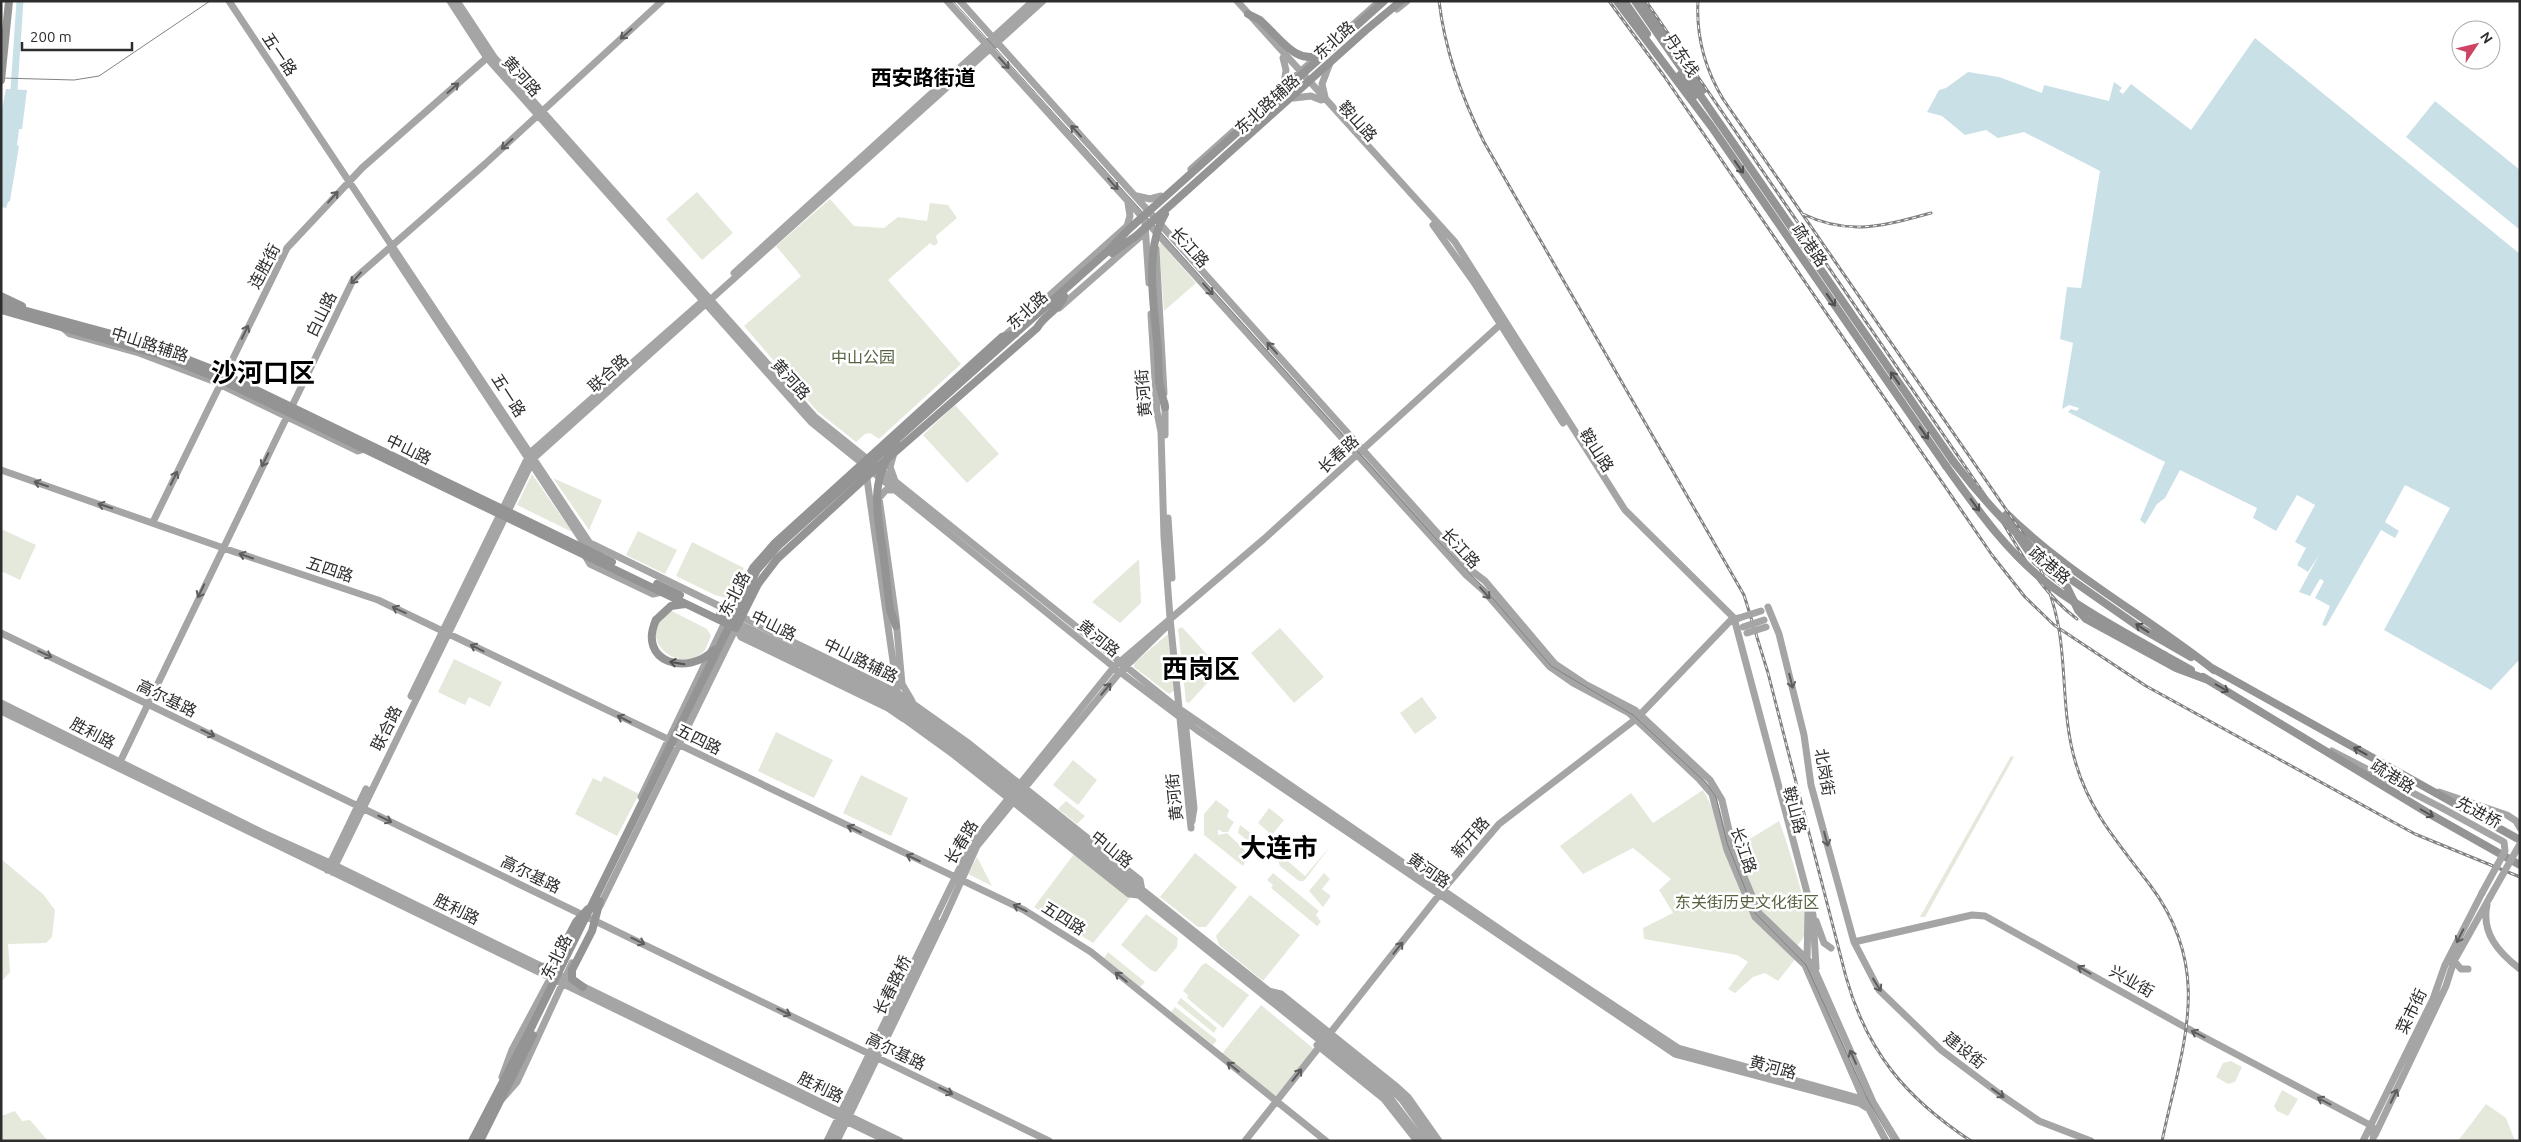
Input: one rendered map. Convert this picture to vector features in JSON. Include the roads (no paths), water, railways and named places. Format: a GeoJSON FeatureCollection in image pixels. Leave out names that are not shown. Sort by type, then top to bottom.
{"type":"FeatureCollection","features":[{"type":"Feature","properties":{"kind":"highway"},"geometry":{"type":"LineString","coordinates":[[1,41],[5,1]]}},
{"type":"Feature","properties":{"kind":"highway"},"geometry":{"type":"LineString","coordinates":[[1,80],[9,1]]}},
{"type":"Feature","properties":{"kind":"highway","name":"东北路"},"geometry":{"type":"LineString","coordinates":[[480,1141],[502,1100],[534,1027],[761,572],[781,549],[897,444],[926,415],[1064,296],[1111,252],[1129,228],[1384,1]]}},
{"type":"Feature","properties":{"kind":"highway","name":"东北路"},"geometry":{"type":"LineString","coordinates":[[598,901],[751,580],[771,553],[1015,334],[1111,252],[1136,236],[1366,30],[1405,1]]}},
{"type":"Feature","properties":{"kind":"highway"},"geometry":{"type":"LineString","coordinates":[[1617,1],[1664,59],[1678,84],[1711,126]]}},
{"type":"Feature","properties":{"kind":"highway"},"geometry":{"type":"LineString","coordinates":[[1624,1],[1640,28]]}},
{"type":"Feature","properties":{"kind":"highway","name":"丹东线"},"geometry":{"type":"LineString","coordinates":[[1629,1],[1684,80],[1711,126]]}},
{"type":"Feature","properties":{"kind":"highway"},"geometry":{"type":"LineString","coordinates":[[1635,1],[1690,76]]}},
{"type":"Feature","properties":{"kind":"highway","name":"疏港路"},"geometry":{"type":"LineString","coordinates":[[1642,1],[1690,76],[1810,249],[1826,278],[1989,524],[2034,572],[2071,600],[2311,741],[2421,809],[2520,865]]}},
{"type":"Feature","properties":{"kind":"highway"},"geometry":{"type":"LineString","coordinates":[[1248,14],[1260,20],[1298,55],[1310,58],[1328,52]]}},
{"type":"Feature","properties":{"kind":"highway","name":"疏港路"},"geometry":{"type":"LineString","coordinates":[[1711,126],[1950,463],[2010,528],[2040,555],[2069,578],[2140,627],[2520,840]]}},
{"type":"Feature","properties":{"kind":"highway"},"geometry":{"type":"LineString","coordinates":[[1165,407],[1160,390],[1153,248],[1159,224],[1170,206]]}},
{"type":"Feature","properties":{"kind":"highway"},"geometry":{"type":"LineString","coordinates":[[1,296],[42,315]]}},
{"type":"Feature","properties":{"kind":"highway"},"geometry":{"type":"LineString","coordinates":[[1037,328],[1042,319],[1062,302],[1064,296]]}},
{"type":"Feature","properties":{"kind":"highway","name":"中山路"},"geometry":{"type":"LineString","coordinates":[[1,304],[145,343],[365,449],[587,549],[739,623]]}},
{"type":"Feature","properties":{"kind":"highway","name":"中山路"},"geometry":{"type":"LineString","coordinates":[[1,310],[163,356],[222,379]]}},
{"type":"Feature","properties":{"kind":"highway","name":"东北路"},"geometry":{"type":"LineString","coordinates":[[739,623],[758,584],[771,565],[872,472],[1037,328]]}},
{"type":"Feature","properties":{"kind":"highway"},"geometry":{"type":"LineString","coordinates":[[1002,337],[1015,334]]}},
{"type":"Feature","properties":{"kind":"highway","name":"东北路"},"geometry":{"type":"LineString","coordinates":[[728,617],[747,577],[760,558],[865,463],[900,428],[1002,337]]}},
{"type":"Feature","properties":{"kind":"highway","name":"中山路"},"geometry":{"type":"LineString","coordinates":[[288,411],[504,513]]}},
{"type":"Feature","properties":{"kind":"highway"},"geometry":{"type":"LineString","coordinates":[[911,418],[922,430]]}},
{"type":"Feature","properties":{"kind":"highway"},"geometry":{"type":"LineString","coordinates":[[900,428],[911,439]]}},
{"type":"Feature","properties":{"kind":"highway"},"geometry":{"type":"LineString","coordinates":[[896,626],[890,610],[876,488],[882,466],[897,444]]}},
{"type":"Feature","properties":{"kind":"highway"},"geometry":{"type":"LineString","coordinates":[[852,474],[860,483]]}},
{"type":"Feature","properties":{"kind":"highway"},"geometry":{"type":"LineString","coordinates":[[2208,680],[2176,668],[2086,619],[2078,610],[2068,587],[2036,562],[2026,550],[2018,527],[2054,557],[2176,641],[2214,670]]}},
{"type":"Feature","properties":{"kind":"highway"},"geometry":{"type":"LineString","coordinates":[[2026,550],[2027,545],[2034,541]]}},
{"type":"Feature","properties":{"kind":"highway","name":"中山路"},"geometry":{"type":"LineString","coordinates":[[587,549],[594,559],[662,592],[687,604],[728,617]]}},
{"type":"Feature","properties":{"kind":"highway"},"geometry":{"type":"LineString","coordinates":[[687,604],[671,606],[656,620],[651,633],[653,645],[657,652],[668,662],[683,664],[699,661],[719,645]]}},
{"type":"Feature","properties":{"kind":"highway"},"geometry":{"type":"LineString","coordinates":[[542,967],[551,966],[576,922],[598,901]]}},
{"type":"Feature","properties":{"kind":"highway"},"geometry":{"type":"LineString","coordinates":[[583,987],[572,979],[572,970],[592,931],[598,901]]}},
{"type":"Feature","properties":{"kind":"highway","name":"东北路"},"geometry":{"type":"LineString","coordinates":[[472,1141],[499,1087],[534,1027]]}},
{"type":"Feature","properties":{"kind":"main road","name":"五一路"},"geometry":{"type":"LineString","coordinates":[[229,1],[392,245],[531,458],[587,549]]}},
{"type":"Feature","properties":{"kind":"main road","name":"黄河路"},"geometry":{"type":"LineString","coordinates":[[450,1],[489,56],[811,422],[865,463],[872,472],[896,487],[1119,667],[1182,715],[1679,1056],[1859,1103],[1870,1110]]}},
{"type":"Feature","properties":{"kind":"main road","name":"黄河路"},"geometry":{"type":"LineString","coordinates":[[457,1],[489,56]]}},
{"type":"Feature","properties":{"kind":"main road","name":"白山路"},"geometry":{"type":"LineString","coordinates":[[120,762],[288,411],[353,280],[662,1]]}},
{"type":"Feature","properties":{"kind":"main road","name":"长江路"},"geometry":{"type":"LineString","coordinates":[[948,1],[1124,196],[1151,221],[1360,452],[1466,575],[1484,591],[1544,662],[1573,683],[1638,717],[1710,780],[1717,789],[1726,812],[1734,852],[1759,913],[1807,958],[1816,972],[1874,1102],[1897,1141]]}},
{"type":"Feature","properties":{"kind":"main road","name":"长江路"},"geometry":{"type":"LineString","coordinates":[[960,1],[1132,193],[1151,221]]}},
{"type":"Feature","properties":{"kind":"main road","name":"联合路"},"geometry":{"type":"LineString","coordinates":[[331,868],[531,458],[989,47],[1033,1]]}},
{"type":"Feature","properties":{"kind":"main road","name":"联合路"},"geometry":{"type":"LineString","coordinates":[[996,40],[1044,1]]}},
{"type":"Feature","properties":{"kind":"main road","name":"鞍山路"},"geometry":{"type":"LineString","coordinates":[[1232,1],[1304,78],[1438,230],[1503,322],[1625,517],[1733,617],[1740,629],[1811,916],[1816,972]]}},
{"type":"Feature","properties":{"kind":"main road","name":"鞍山路"},"geometry":{"type":"LineString","coordinates":[[1237,1],[1283,55]]}},
{"type":"Feature","properties":{"kind":"main road","name":"东北路辅路"},"geometry":{"type":"LineString","coordinates":[[1151,221],[1229,147],[1294,98],[1304,78],[1379,1]]}},
{"type":"Feature","properties":{"kind":"main road","name":"东北路"},"geometry":{"type":"LineString","coordinates":[[1324,64],[1389,1]]}},
{"type":"Feature","properties":{"kind":"main road","name":"东北路"},"geometry":{"type":"LineString","coordinates":[[1328,52],[1396,1]]}},
{"type":"Feature","properties":{"kind":"main road","name":"东北路辅路"},"geometry":{"type":"LineString","coordinates":[[1151,221],[1161,196],[1228,135],[1285,92],[1290,79],[1304,78],[1405,1]]}},
{"type":"Feature","properties":{"kind":"main road"},"geometry":{"type":"LineString","coordinates":[[1285,92],[1286,70],[1283,55],[1292,58],[1302,58],[1328,52]]}},
{"type":"Feature","properties":{"kind":"main road"},"geometry":{"type":"LineString","coordinates":[[1294,98],[1305,95],[1324,101],[1322,84],[1324,64],[1328,52]]}},
{"type":"Feature","properties":{"kind":"main road","name":"连胜街"},"geometry":{"type":"LineString","coordinates":[[153,522],[287,248],[349,181],[489,56]]}},
{"type":"Feature","properties":{"kind":"main road","name":"东北路"},"geometry":{"type":"LineString","coordinates":[[1037,328],[1130,246],[1160,210],[1229,147],[1285,92],[1304,78]]}},
{"type":"Feature","properties":{"kind":"main road"},"geometry":{"type":"LineString","coordinates":[[1212,149],[1229,147],[1228,135]]}},
{"type":"Feature","properties":{"kind":"main road","name":"东北路"},"geometry":{"type":"LineString","coordinates":[[1002,337],[1127,226],[1151,221],[1186,181],[1229,147]]}},
{"type":"Feature","properties":{"kind":"main road"},"geometry":{"type":"LineString","coordinates":[[1186,181],[1189,170]]}},
{"type":"Feature","properties":{"kind":"main road"},"geometry":{"type":"LineString","coordinates":[[1132,193],[1146,199],[1161,196]]}},
{"type":"Feature","properties":{"kind":"main road"},"geometry":{"type":"LineString","coordinates":[[1124,196],[1130,210],[1127,226]]}},
{"type":"Feature","properties":{"kind":"main road","name":"黄河街"},"geometry":{"type":"LineString","coordinates":[[1151,221],[1156,253],[1165,407],[1172,619]]}},
{"type":"Feature","properties":{"kind":"main road","name":"黄河街"},"geometry":{"type":"LineString","coordinates":[[1151,221],[1147,254],[1157,412],[1161,432],[1164,537],[1182,715],[1187,809],[1191,828],[1194,808],[1187,737],[1182,715]]}},
{"type":"Feature","properties":{"kind":"main road"},"geometry":{"type":"LineString","coordinates":[[1119,234],[1130,246],[1138,246],[1147,254],[1151,246],[1156,253]]}},
{"type":"Feature","properties":{"kind":"main road","name":"长春路"},"geometry":{"type":"LineString","coordinates":[[837,1141],[874,1055],[958,879],[971,845],[1014,792],[1119,667],[1503,322]]}},
{"type":"Feature","properties":{"kind":"main road"},"geometry":{"type":"LineString","coordinates":[[870,500],[879,498],[886,490],[896,487],[890,467],[894,453]]}},
{"type":"Feature","properties":{"kind":"main road"},"geometry":{"type":"LineString","coordinates":[[865,463],[872,472],[869,488],[870,500],[899,705],[906,721]]}},
{"type":"Feature","properties":{"kind":"main road","name":"五四路"},"geometry":{"type":"LineString","coordinates":[[1,470],[378,600],[1029,913],[1085,948],[1326,1141]]}},
{"type":"Feature","properties":{"kind":"main road"},"geometry":{"type":"LineString","coordinates":[[860,483],[864,483],[869,488]]}},
{"type":"Feature","properties":{"kind":"main road"},"geometry":{"type":"LineString","coordinates":[[879,498],[902,684],[915,705]]}},
{"type":"Feature","properties":{"kind":"main road"},"geometry":{"type":"LineString","coordinates":[[587,549],[590,564],[653,594],[662,592]]}},
{"type":"Feature","properties":{"kind":"main road","name":"中山路辅路"},"geometry":{"type":"LineString","coordinates":[[587,549],[739,623],[740,637],[888,708],[1014,792]]}},
{"type":"Feature","properties":{"kind":"main road","name":"北岗街"},"geometry":{"type":"LineString","coordinates":[[1768,608],[1779,634],[1804,735],[1811,785],[1854,942]]}},
{"type":"Feature","properties":{"kind":"main road"},"geometry":{"type":"LineString","coordinates":[[1733,617],[1761,611]]}},
{"type":"Feature","properties":{"kind":"main road","name":"东北路"},"geometry":{"type":"LineString","coordinates":[[499,1087],[512,1050],[613,858],[728,617]]}},
{"type":"Feature","properties":{"kind":"main road","name":"新开路"},"geometry":{"type":"LineString","coordinates":[[1245,1141],[1442,892],[1499,824],[1638,717],[1733,617]]}},
{"type":"Feature","properties":{"kind":"main road","name":"东北路"},"geometry":{"type":"LineString","coordinates":[[502,1100],[517,1082],[563,980],[739,623]]}},
{"type":"Feature","properties":{"kind":"main road","name":"中山路"},"geometry":{"type":"LineString","coordinates":[[739,623],[876,686],[899,705]]}},
{"type":"Feature","properties":{"kind":"main road","name":"中山路"},"geometry":{"type":"LineString","coordinates":[[739,623],[899,705],[961,745],[1014,792],[1267,994]]}},
{"type":"Feature","properties":{"kind":"main road"},"geometry":{"type":"LineString","coordinates":[[1720,631],[1740,629],[1765,623],[1779,634]]}},
{"type":"Feature","properties":{"kind":"main road","name":"鞍山路"},"geometry":{"type":"LineString","coordinates":[[1740,629],[1811,916],[1807,969]]}},
{"type":"Feature","properties":{"kind":"main road"},"geometry":{"type":"LineString","coordinates":[[1740,629],[1742,643]]}},
{"type":"Feature","properties":{"kind":"main road","name":"高尔基路"},"geometry":{"type":"LineString","coordinates":[[1,633],[1049,1141]]}},
{"type":"Feature","properties":{"kind":"main road"},"geometry":{"type":"LineString","coordinates":[[876,686],[888,680],[894,671]]}},
{"type":"Feature","properties":{"kind":"main road"},"geometry":{"type":"LineString","coordinates":[[876,686],[898,693]]}},
{"type":"Feature","properties":{"kind":"main road","name":"中山路辅路"},"geometry":{"type":"LineString","coordinates":[[898,693],[1012,778],[1014,792]]}},
{"type":"Feature","properties":{"kind":"main road","name":"胜利路"},"geometry":{"type":"LineString","coordinates":[[1,703],[331,868],[542,967],[552,976]]}},
{"type":"Feature","properties":{"kind":"main road","name":"胜利路"},"geometry":{"type":"LineString","coordinates":[[1,711],[331,868],[552,976],[583,987],[840,1115]]}},
{"type":"Feature","properties":{"kind":"main road","name":"黄河路"},"geometry":{"type":"LineString","coordinates":[[1182,715],[1197,730],[1442,892]]}},
{"type":"Feature","properties":{"kind":"main road","name":"长江路"},"geometry":{"type":"LineString","coordinates":[[1638,717],[1712,794],[1727,850],[1755,917],[1802,961],[1807,969],[1863,1098],[1886,1141]]}},
{"type":"Feature","properties":{"kind":"main road"},"geometry":{"type":"LineString","coordinates":[[1187,737],[1197,730]]}},
{"type":"Feature","properties":{"kind":"main road","name":"先进桥"},"geometry":{"type":"LineString","coordinates":[[2311,741],[2504,842],[2505,851],[2482,893]]}},
{"type":"Feature","properties":{"kind":"main road","name":"先进桥"},"geometry":{"type":"LineString","coordinates":[[2418,783],[2474,805],[2507,815],[2516,821],[2520,828]]}},
{"type":"Feature","properties":{"kind":"main road"},"geometry":{"type":"LineString","coordinates":[[1014,792],[1129,894],[1140,893]]}},
{"type":"Feature","properties":{"kind":"main road"},"geometry":{"type":"LineString","coordinates":[[2518,967],[2499,952],[2491,940],[2486,922],[2489,899],[2520,844]]}},
{"type":"Feature","properties":{"kind":"main road","name":"菜市街"},"geometry":{"type":"LineString","coordinates":[[2363,1141],[2433,998],[2445,965],[2482,893]]}},
{"type":"Feature","properties":{"kind":"main road","name":"菜市街"},"geometry":{"type":"LineString","coordinates":[[2372,1140],[2446,986],[2454,961],[2489,899]]}},
{"type":"Feature","properties":{"kind":"main road","name":"长春路桥"},"geometry":{"type":"LineString","coordinates":[[832,1141],[946,905]]}},
{"type":"Feature","properties":{"kind":"main road","name":"兴业街"},"geometry":{"type":"LineString","coordinates":[[1854,942],[1972,915],[1985,916],[2183,1026],[2370,1125]]}},
{"type":"Feature","properties":{"kind":"main road"},"geometry":{"type":"LineString","coordinates":[[1796,948],[1803,943],[1811,916]]}},
{"type":"Feature","properties":{"kind":"main road"},"geometry":{"type":"LineString","coordinates":[[1811,916],[1824,943],[1831,948]]}},
{"type":"Feature","properties":{"kind":"main road","name":"黄河路"},"geometry":{"type":"LineString","coordinates":[[1489,925],[1681,1049],[1874,1102]]}},
{"type":"Feature","properties":{"kind":"main road","name":"建设街"},"geometry":{"type":"LineString","coordinates":[[1854,942],[1879,990],[1942,1050],[2039,1121],[2091,1141]]}},
{"type":"Feature","properties":{"kind":"main road"},"geometry":{"type":"LineString","coordinates":[[2454,961],[2458,967],[2468,970]]}},
{"type":"Feature","properties":{"kind":"main road","name":"胜利路"},"geometry":{"type":"LineString","coordinates":[[563,980],[840,1115],[900,1141]]}},
{"type":"Feature","properties":{"kind":"main road"},"geometry":{"type":"LineString","coordinates":[[1423,1141],[1394,1100],[1324,1040],[1281,994],[1267,994],[1270,1007],[1324,1040],[1400,1090],[1439,1141]]}},
{"type":"Feature","properties":{"kind":"main road"},"geometry":{"type":"LineString","coordinates":[[1324,1040],[1342,1065],[1384,1099],[1401,1118],[1417,1141]]}},
{"type":"Feature","properties":{"kind":"main road"},"geometry":{"type":"LineString","coordinates":[[1324,1040],[1393,1091],[1431,1141]]}},
{"type":"Feature","properties":{"kind":"main road","name":"长春路"},"geometry":{"type":"LineString","coordinates":[[827,1141],[874,1055]]}},
{"type":"Feature","properties":{"kind":"main road"},"geometry":{"type":"LineString","coordinates":[[1342,1065],[1360,1072]]}},
{"type":"Feature","properties":{"kind":"main road"},"geometry":{"type":"LineString","coordinates":[[1394,1100],[1401,1118]]}},
{"type":"Feature","properties":{"kind":"main road","name":"胜利路"},"geometry":{"type":"LineString","coordinates":[[847,1118],[887,1141]]}},
{"type":"Feature","properties":{"kind":"main road"},"geometry":{"type":"LineString","coordinates":[[2370,1125],[2374,1129],[2372,1140]]}},
{"type":"Feature","properties":{"kind":"water"},"geometry":{"type":"Polygon","coordinates":[[[2255,38],[2520,254],[2520,659],[2491,690],[2384,630],[2450,508],[2405,485],[2385,522],[2399,531],[2395,538],[2381,530],[2326,626],[2322,625],[2330,606],[2315,598],[2324,581],[2320,579],[2310,596],[2299,592],[2319,555],[2308,572],[2297,565],[2306,548],[2295,542],[2315,505],[2297,495],[2276,531],[2253,518],[2257,508],[2180,470],[2165,498],[2157,504],[2145,524],[2140,520],[2165,462],[2068,412],[2071,409],[2077,411],[2079,408],[2069,405],[2062,409],[2073,343],[2060,339],[2067,287],[2081,288],[2100,171],[2024,132],[1998,138],[1986,130],[1965,135],[1942,116],[1927,112],[1939,90],[1946,88],[1968,72],[1999,77],[2042,93],[2044,85],[2109,101],[2114,82],[2122,88],[2119,91],[2123,94],[2131,84],[2191,130],[2255,38]]]}},
{"type":"Feature","properties":{"kind":"water"},"geometry":{"type":"Polygon","coordinates":[[[6,89],[27,90],[22,129],[19,129],[17,145],[19,146],[10,201],[6,208],[1,207],[1,114],[6,89]]]}},
{"type":"Feature","properties":{"kind":"water"},"geometry":{"type":"Polygon","coordinates":[[[2435,101],[2520,170],[2520,230],[2406,137],[2435,101]]]}},
{"type":"Feature","properties":{"kind":"waterway"},"geometry":{"type":"LineString","coordinates":[[14,89],[20,1]]}},
{"type":"Feature","properties":{"kind":"tram line"},"geometry":{"type":"LineString","coordinates":[[1,78],[74,80],[99,76],[210,1]]}},
{"type":"Feature","properties":{"kind":"tram line"},"geometry":{"type":"LineString","coordinates":[[953,1],[1437,540],[1483,587],[1551,666],[1633,715],[1706,783],[1716,797],[1727,843],[1755,913],[1806,965],[1868,1100],[1892,1141]]}},
{"type":"Feature","properties":{"kind":"railway"},"geometry":{"type":"LineString","coordinates":[[1439,1],[1450,56],[1484,142],[1744,595],[1768,673],[1846,977],[1865,1028],[1878,1051],[1908,1090],[1927,1108],[1971,1141]]}},
{"type":"Feature","properties":{"kind":"railway"},"geometry":{"type":"LineString","coordinates":[[1609,1],[1664,76],[1992,555],[2025,597],[2054,625],[2146,686],[2415,834],[2520,877]]}},
{"type":"Feature","properties":{"kind":"railway"},"geometry":{"type":"LineString","coordinates":[[1646,1],[1993,507],[2039,581],[2062,607],[2077,619]]}},
{"type":"Feature","properties":{"kind":"railway"},"geometry":{"type":"LineString","coordinates":[[1698,1],[1700,39],[1703,52],[1711,76],[1723,99],[2023,534],[2041,571],[2051,596],[2058,622],[2069,732],[2082,781],[2089,798],[2107,828],[2150,885],[2170,917],[2182,948],[2188,979],[2188,1010],[2178,1073],[2162,1141]]}},
{"type":"Feature","properties":{"kind":"railway"},"geometry":{"type":"LineString","coordinates":[[1803,214],[1835,225],[1866,227],[1898,222],[1931,213]]}},
{"type":"Feature","properties":{"kind":"district","name":"西安路街道"},"geometry":{"type":"Point","coordinates":[923,77]}},
{"type":"Feature","properties":{"kind":"district","name":"沙河口区"},"geometry":{"type":"Point","coordinates":[263,372]}},
{"type":"Feature","properties":{"kind":"district","name":"西岗区"},"geometry":{"type":"Point","coordinates":[1201,668]}},
{"type":"Feature","properties":{"kind":"district","name":"大连市"},"geometry":{"type":"Point","coordinates":[1279,847]}},
{"type":"Feature","properties":{"kind":"park label","name":"中山公园"},"geometry":{"type":"Point","coordinates":[863,357]}},
{"type":"Feature","properties":{"kind":"park label","name":"东关街历史文化街区"},"geometry":{"type":"Point","coordinates":[1747,902]}}]}
